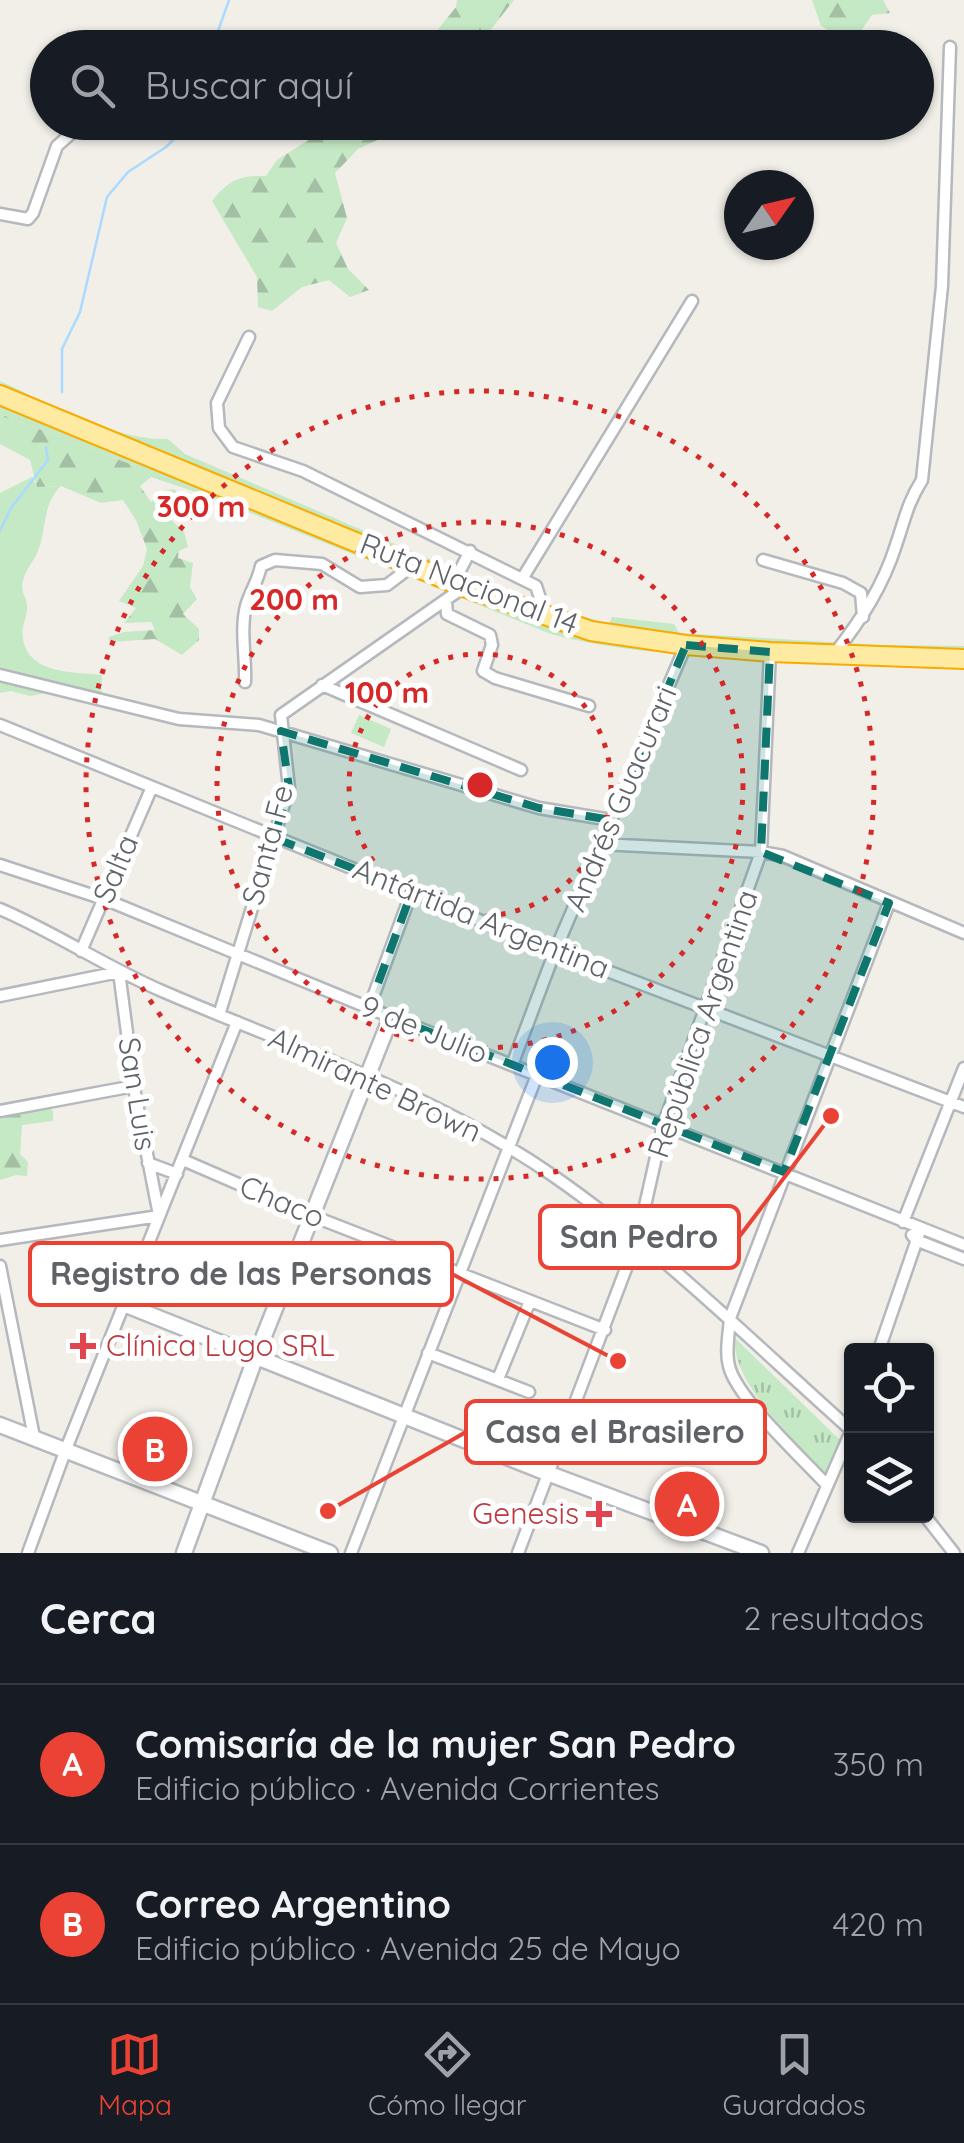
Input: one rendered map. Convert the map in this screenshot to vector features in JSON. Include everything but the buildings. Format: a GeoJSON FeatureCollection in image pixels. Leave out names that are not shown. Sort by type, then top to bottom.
{"type":"FeatureCollection","features":[{"type":"Feature","properties":{"kind":"highway","name":"Ruta Nacional 14"},"geometry":{"type":"LineString","coordinates":[[0,395],[459,585],[602,634],[770,652],[964,659]]}},
{"type":"Feature","properties":{"kind":"main road"},"geometry":{"type":"LineString","coordinates":[[184,1553],[310,1215],[391,1017]]}},
{"type":"Feature","properties":{"kind":"main road"},"geometry":{"type":"LineString","coordinates":[[126,1305],[547,1473],[761,1553]]}},
{"type":"Feature","properties":{"kind":"main road"},"geometry":{"type":"LineString","coordinates":[[0,1425],[330,1553]]}},
{"type":"Feature","properties":{"kind":"street"},"geometry":{"type":"LineString","coordinates":[[834,654],[863,618],[897,544],[907,504],[922,480],[942,286],[950,47]]}},
{"type":"Feature","properties":{"kind":"street"},"geometry":{"type":"LineString","coordinates":[[0,214],[28,219],[34,213],[57,146],[64,140]]}},
{"type":"Feature","properties":{"kind":"street"},"geometry":{"type":"LineString","coordinates":[[522,579],[692,300]]}},
{"type":"Feature","properties":{"kind":"street"},"geometry":{"type":"LineString","coordinates":[[249,338],[217,403],[219,428],[233,447],[303,471],[536,586],[546,616]]}},
{"type":"Feature","properties":{"kind":"street"},"geometry":{"type":"LineString","coordinates":[[281,732],[281,714],[285,709],[446,601],[459,585],[470,551]]}},
{"type":"Feature","properties":{"kind":"street"},"geometry":{"type":"LineString","coordinates":[[245,682],[246,604],[258,583],[261,566],[274,560],[322,564],[360,587],[386,585],[413,565]]}},
{"type":"Feature","properties":{"kind":"street"},"geometry":{"type":"LineString","coordinates":[[763,560],[842,583],[861,593],[863,618]]}},
{"type":"Feature","properties":{"kind":"street"},"geometry":{"type":"LineString","coordinates":[[446,601],[447,614],[490,635],[492,645],[483,671],[589,706]]}},
{"type":"Feature","properties":{"kind":"street","name":"Andrés Guacurari"},"geometry":{"type":"LineString","coordinates":[[512,1065],[555,951],[686,645]]}},
{"type":"Feature","properties":{"kind":"street","name":"República Argentina"},"geometry":{"type":"LineString","coordinates":[[518,1553],[638,1237],[663,1126],[760,852],[770,652]]}},
{"type":"Feature","properties":{"kind":"street"},"geometry":{"type":"LineString","coordinates":[[0,675],[180,719],[259,724],[539,808],[611,820]]}},
{"type":"Feature","properties":{"kind":"street"},"geometry":{"type":"LineString","coordinates":[[322,686],[520,770]]}},
{"type":"Feature","properties":{"kind":"street","name":"Antártida Argentina"},"geometry":{"type":"LineString","coordinates":[[0,725],[555,951],[964,1107]]}},
{"type":"Feature","properties":{"kind":"street","name":"Santa Fe"},"geometry":{"type":"LineString","coordinates":[[219,1015],[289,788],[281,732]]}},
{"type":"Feature","properties":{"kind":"street","name":"Salta"},"geometry":{"type":"LineString","coordinates":[[81,951],[152,787]]}},
{"type":"Feature","properties":{"kind":"street"},"geometry":{"type":"LineString","coordinates":[[600,844],[760,852],[808,864],[964,933]]}},
{"type":"Feature","properties":{"kind":"street","name":"9 de Julio"},"geometry":{"type":"LineString","coordinates":[[0,865],[104,899],[903,1222]]}},
{"type":"Feature","properties":{"kind":"street"},"geometry":{"type":"LineString","coordinates":[[369,1008],[412,891]]}},
{"type":"Feature","properties":{"kind":"street"},"geometry":{"type":"LineString","coordinates":[[826,1484],[745,1395],[730,1372],[730,1318],[889,903]]}},
{"type":"Feature","properties":{"kind":"street","name":"Almirante Brown"},"geometry":{"type":"LineString","coordinates":[[0,909],[39,926],[118,972],[442,1109],[508,1148],[638,1237],[844,1424]]}},
{"type":"Feature","properties":{"kind":"street"},"geometry":{"type":"LineString","coordinates":[[0,996],[118,972]]}},
{"type":"Feature","properties":{"kind":"street","name":"San Luis"},"geometry":{"type":"LineString","coordinates":[[118,972],[134,1086],[159,1216]]}},
{"type":"Feature","properties":{"kind":"street"},"geometry":{"type":"LineString","coordinates":[[28,1553],[237,1022]]}},
{"type":"Feature","properties":{"kind":"street"},"geometry":{"type":"LineString","coordinates":[[964,1068],[903,1222],[964,1260]]}},
{"type":"Feature","properties":{"kind":"street"},"geometry":{"type":"LineString","coordinates":[[351,1553],[537,1075]]}},
{"type":"Feature","properties":{"kind":"street"},"geometry":{"type":"LineString","coordinates":[[0,1111],[134,1086]]}},
{"type":"Feature","properties":{"kind":"street","name":"Chaco"},"geometry":{"type":"LineString","coordinates":[[184,1160],[310,1215],[605,1330]]}},
{"type":"Feature","properties":{"kind":"street"},"geometry":{"type":"LineString","coordinates":[[148,1163],[177,1174]]}},
{"type":"Feature","properties":{"kind":"street"},"geometry":{"type":"LineString","coordinates":[[0,1240],[159,1216]]}},
{"type":"Feature","properties":{"kind":"street"},"geometry":{"type":"LineString","coordinates":[[919,1234],[964,1245]]}},
{"type":"Feature","properties":{"kind":"street"},"geometry":{"type":"LineString","coordinates":[[880,1343],[919,1234]]}},
{"type":"Feature","properties":{"kind":"street"},"geometry":{"type":"LineString","coordinates":[[0,1266],[34,1437]]}},
{"type":"Feature","properties":{"kind":"street"},"geometry":{"type":"LineString","coordinates":[[498,1380],[530,1301]]}},
{"type":"Feature","properties":{"kind":"street"},"geometry":{"type":"LineString","coordinates":[[428,1354],[529,1392]]}},
{"type":"Feature","properties":{"kind":"street"},"geometry":{"type":"LineString","coordinates":[[798,1553],[850,1433]]}},
{"type":"Feature","properties":{"kind":"street"},"geometry":{"type":"LineString","coordinates":[[930,1523],[954,1553]]}},
{"type":"Feature","properties":{"kind":"highlighted area"},"geometry":{"type":"Polygon","coordinates":[[[686,645],[770,652],[761,852],[889,903],[784,1172],[369,1008],[412,891],[274,838],[289,788],[281,731],[539,808],[611,820],[686,645]]]}},
{"type":"Feature","properties":{"kind":"green space"},"geometry":{"type":"Polygon","coordinates":[[[457,0],[514,0],[490,30],[438,30],[457,0]]]}},
{"type":"Feature","properties":{"kind":"green space"},"geometry":{"type":"Polygon","coordinates":[[[812,0],[883,0],[890,13],[872,15],[862,30],[828,30],[821,26],[812,0]]]}},
{"type":"Feature","properties":{"kind":"green space"},"geometry":{"type":"Polygon","coordinates":[[[308,140],[377,140],[358,149],[335,173],[347,218],[336,243],[348,269],[369,290],[350,297],[329,280],[302,287],[272,311],[258,307],[257,277],[212,201],[235,180],[266,176],[277,160],[308,140]]]}},
{"type":"Feature","properties":{"kind":"green space"},"geometry":{"type":"Polygon","coordinates":[[[0,381],[103,427],[146,438],[168,439],[185,454],[518,597],[609,624],[612,617],[674,624],[679,633],[964,646],[964,668],[664,653],[551,634],[0,414],[0,381]]]}},
{"type":"Feature","properties":{"kind":"green space"},"geometry":{"type":"Polygon","coordinates":[[[0,414],[143,469],[151,477],[140,486],[151,502],[163,491],[174,489],[185,499],[182,514],[170,511],[167,516],[184,532],[188,547],[179,551],[178,558],[193,563],[190,587],[197,599],[183,614],[199,629],[199,640],[182,655],[155,639],[109,642],[109,637],[124,632],[155,630],[151,622],[124,623],[136,608],[119,601],[143,566],[147,549],[136,520],[123,500],[101,503],[61,486],[37,487],[30,460],[0,444],[0,414]]]}},
{"type":"Feature","properties":{"kind":"green space"},"geometry":{"type":"Polygon","coordinates":[[[32,477],[37,487],[61,486],[51,501],[38,551],[23,581],[27,606],[23,639],[27,651],[44,665],[102,675],[101,700],[77,700],[51,692],[30,696],[11,691],[0,693],[0,493],[32,477]]]}},
{"type":"Feature","properties":{"kind":"green space"},"geometry":{"type":"Polygon","coordinates":[[[359,715],[391,729],[384,747],[351,733],[359,715]]]}},
{"type":"Feature","properties":{"kind":"green space"},"geometry":{"type":"Polygon","coordinates":[[[45,1104],[53,1111],[53,1121],[22,1125],[20,1154],[28,1162],[27,1176],[0,1180],[0,1113],[45,1104]]]}},
{"type":"Feature","properties":{"kind":"green space"},"geometry":{"type":"Polygon","coordinates":[[[735,1338],[840,1440],[825,1473],[754,1392],[743,1374],[735,1338]]]}},
{"type":"Feature","properties":{"kind":"waterway"},"geometry":{"type":"LineString","coordinates":[[218,30],[229,0]]}},
{"type":"Feature","properties":{"kind":"waterway"},"geometry":{"type":"LineString","coordinates":[[62,392],[62,349],[80,312],[107,197],[128,172],[173,140]]}},
{"type":"Feature","properties":{"kind":"waterway"},"geometry":{"type":"LineString","coordinates":[[0,531],[11,508],[48,460],[46,447]]}},
{"type":"Feature","properties":{"kind":"place","name":"San Pedro"},"geometry":{"type":"Point","coordinates":[831,1116]}},
{"type":"Feature","properties":{"kind":"place","name":"Clínica Lugo SRL"},"geometry":{"type":"Point","coordinates":[83,1346]}},
{"type":"Feature","properties":{"kind":"place","name":"Registro de las Personas"},"geometry":{"type":"Point","coordinates":[618,1361]}},
{"type":"Feature","properties":{"kind":"place","name":"Correo Argentino"},"geometry":{"type":"Point","coordinates":[155,1449]}},
{"type":"Feature","properties":{"kind":"place","name":"Comisaría de la mujer San Pedro"},"geometry":{"type":"Point","coordinates":[687,1504]}},
{"type":"Feature","properties":{"kind":"place","name":"Casa el Brasilero"},"geometry":{"type":"Point","coordinates":[328,1511]}},
{"type":"Feature","properties":{"kind":"place","name":"Genesis"},"geometry":{"type":"Point","coordinates":[599,1514]}}]}
